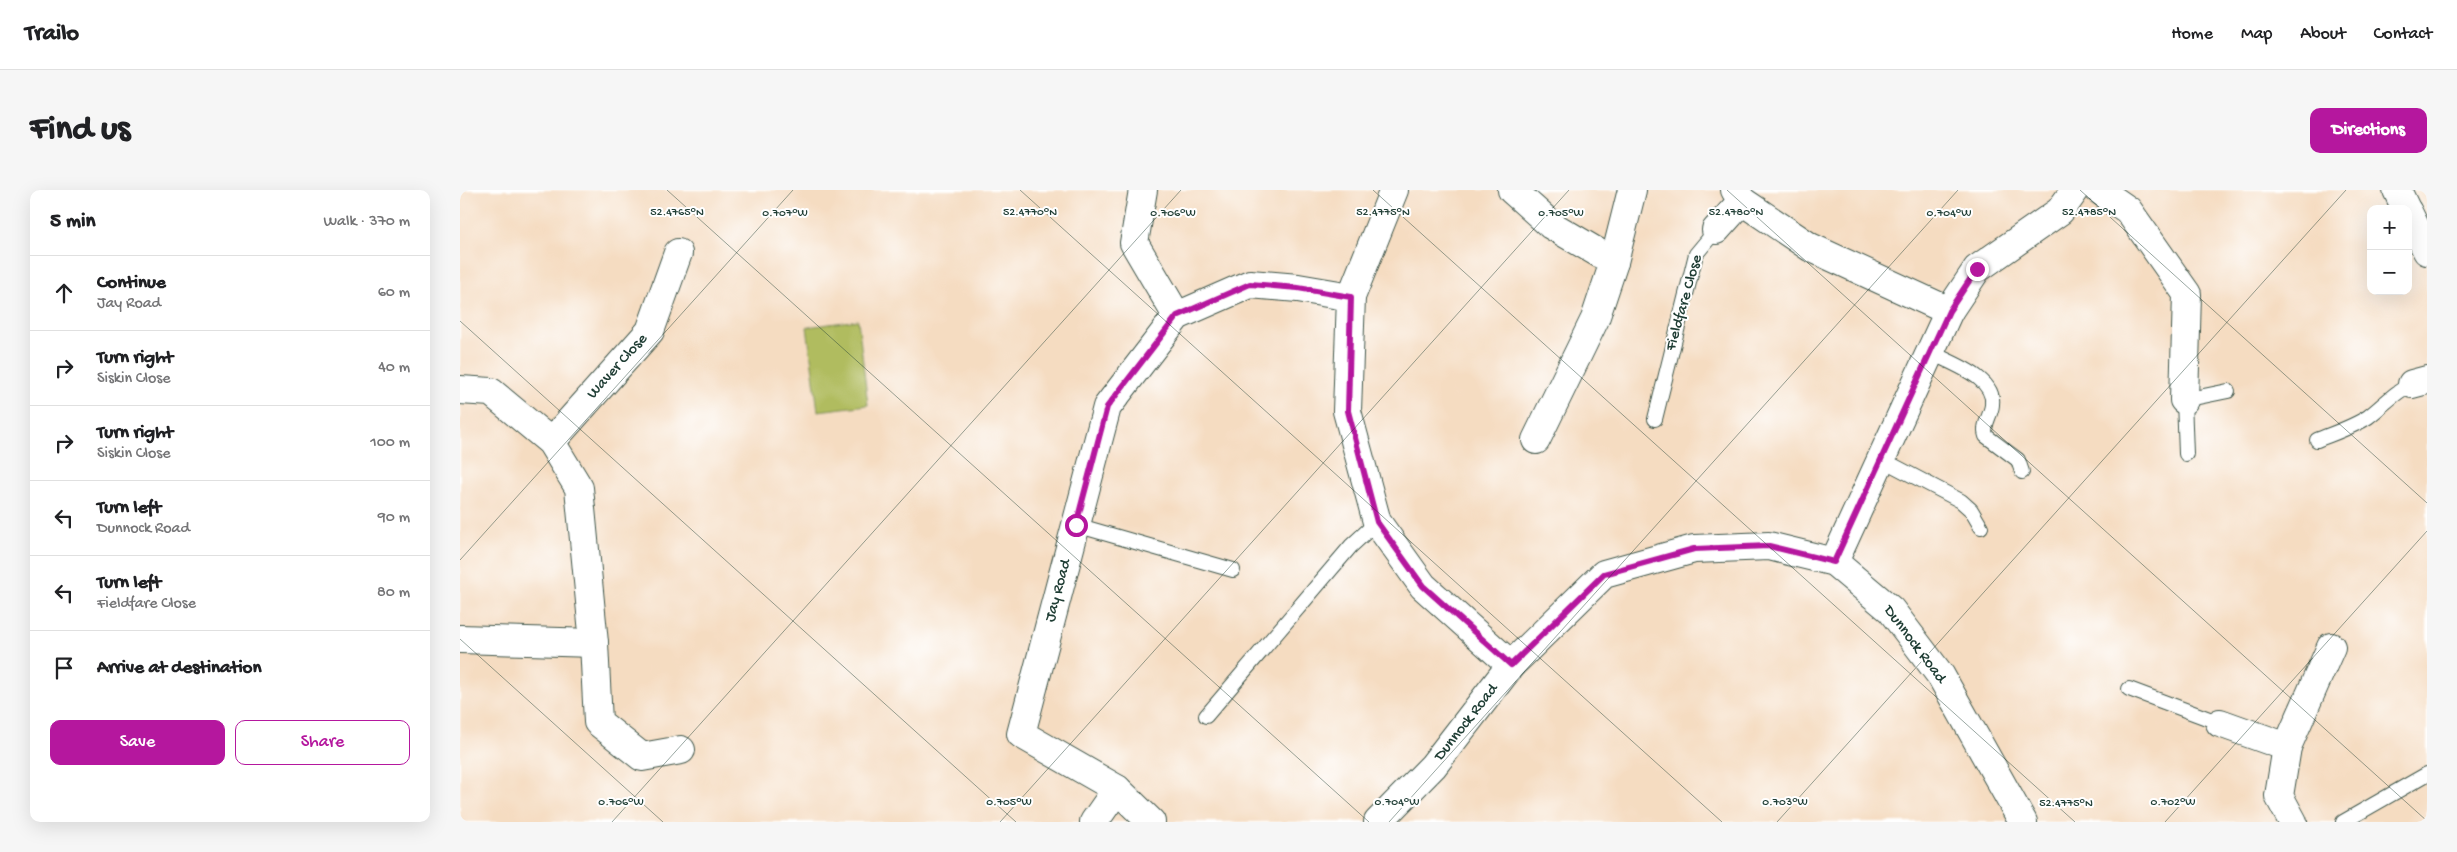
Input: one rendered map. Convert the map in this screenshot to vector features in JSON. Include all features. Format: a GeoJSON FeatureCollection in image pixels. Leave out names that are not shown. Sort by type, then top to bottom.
{"type":"FeatureCollection","features":[{"type":"Feature","properties":{"kind":"street"},"geometry":{"type":"LineString","coordinates":[[1143,190],[1134,243],[1177,316],[1250,284],[1298,288],[1351,297]]}},
{"type":"Feature","properties":{"kind":"street"},"geometry":{"type":"LineString","coordinates":[[1394,190],[1351,297],[1348,411],[1377,522],[1423,586],[1511,665]]}},
{"type":"Feature","properties":{"kind":"street"},"geometry":{"type":"LineString","coordinates":[[1512,190],[1551,225],[1614,262]]}},
{"type":"Feature","properties":{"kind":"street"},"geometry":{"type":"LineString","coordinates":[[1536,440],[1596,319],[1614,262],[1632,190]]}},
{"type":"Feature","properties":{"kind":"street"},"geometry":{"type":"LineString","coordinates":[[1834,562],[1949,311],[1977,269],[2060,211],[2075,190]]}},
{"type":"Feature","properties":{"kind":"street"},"geometry":{"type":"LineString","coordinates":[[2099,190],[2128,210],[2187,294],[2184,400]]}},
{"type":"Feature","properties":{"kind":"street"},"geometry":{"type":"LineString","coordinates":[[2397,190],[2404,205]]}},
{"type":"Feature","properties":{"kind":"street","name":"Fieldfare Close"},"geometry":{"type":"LineString","coordinates":[[1716,230],[1738,195],[1810,247],[1949,311]]}},
{"type":"Feature","properties":{"kind":"street"},"geometry":{"type":"LineString","coordinates":[[2412,220],[2427,251]]}},
{"type":"Feature","properties":{"kind":"street","name":"Waver Close"},"geometry":{"type":"LineString","coordinates":[[551,442],[650,331],[678,254]]}},
{"type":"Feature","properties":{"kind":"street","name":"Jay Road"},"geometry":{"type":"LineString","coordinates":[[1152,822],[1117,789],[1021,734],[1107,407],[1177,316]]}},
{"type":"Feature","properties":{"kind":"street"},"geometry":{"type":"LineString","coordinates":[[460,390],[491,392],[551,442],[579,488],[594,643],[598,722],[642,757],[681,750]]}},
{"type":"Feature","properties":{"kind":"street","name":"Dunnock Road"},"geometry":{"type":"LineString","coordinates":[[1378,822],[1433,766],[1511,665],[1604,574],[1694,549],[1769,546],[1834,562],[1891,610],[1941,676],[2023,822]]}},
{"type":"Feature","properties":{"kind":"street"},"geometry":{"type":"LineString","coordinates":[[460,639],[594,643]]}},
{"type":"Feature","properties":{"kind":"street"},"geometry":{"type":"LineString","coordinates":[[2293,822],[2279,796],[2288,747],[2331,647]]}},
{"type":"Feature","properties":{"kind":"street"},"geometry":{"type":"LineString","coordinates":[[2220,723],[2288,747]]}},
{"type":"Feature","properties":{"kind":"street"},"geometry":{"type":"LineString","coordinates":[[1094,822],[1117,789]]}},
{"type":"Feature","properties":{"kind":"lane","name":"Fieldfare Close"},"geometry":{"type":"LineString","coordinates":[[1655,419],[1696,254],[1716,230]]}},
{"type":"Feature","properties":{"kind":"lane"},"geometry":{"type":"LineString","coordinates":[[1930,352],[1979,378],[1988,387],[1993,396],[1992,407],[1984,429],[1986,436],[2018,460],[2022,472]]}},
{"type":"Feature","properties":{"kind":"lane"},"geometry":{"type":"LineString","coordinates":[[2317,440],[2356,424],[2368,416],[2397,390],[2420,382]]}},
{"type":"Feature","properties":{"kind":"lane"},"geometry":{"type":"LineString","coordinates":[[2186,454],[2184,400],[2228,391]]}},
{"type":"Feature","properties":{"kind":"lane"},"geometry":{"type":"LineString","coordinates":[[1881,459],[1961,501],[1971,510],[1982,527]]}},
{"type":"Feature","properties":{"kind":"lane"},"geometry":{"type":"LineString","coordinates":[[1206,716],[1351,546],[1377,522]]}},
{"type":"Feature","properties":{"kind":"lane"},"geometry":{"type":"LineString","coordinates":[[1076,525],[1233,570]]}},
{"type":"Feature","properties":{"kind":"lane"},"geometry":{"type":"LineString","coordinates":[[2128,689],[2220,723]]}},
{"type":"Feature","properties":{"kind":"lane"},"geometry":{"type":"LineString","coordinates":[[2343,822],[2427,774]]}},
{"type":"Feature","properties":{"kind":"green space"},"geometry":{"type":"Polygon","coordinates":[[[858,320],[868,405],[818,411],[807,327],[858,320]]]}},
{"type":"Feature","properties":{"kind":"route"},"geometry":{"type":"LineString","coordinates":[[1076,525],[1107,407],[1177,316],[1250,284],[1298,288],[1351,297],[1348,411],[1377,522],[1423,586],[1511,665],[1604,574],[1694,549],[1769,546],[1834,562],[1949,311],[1977,269]]}}]}
